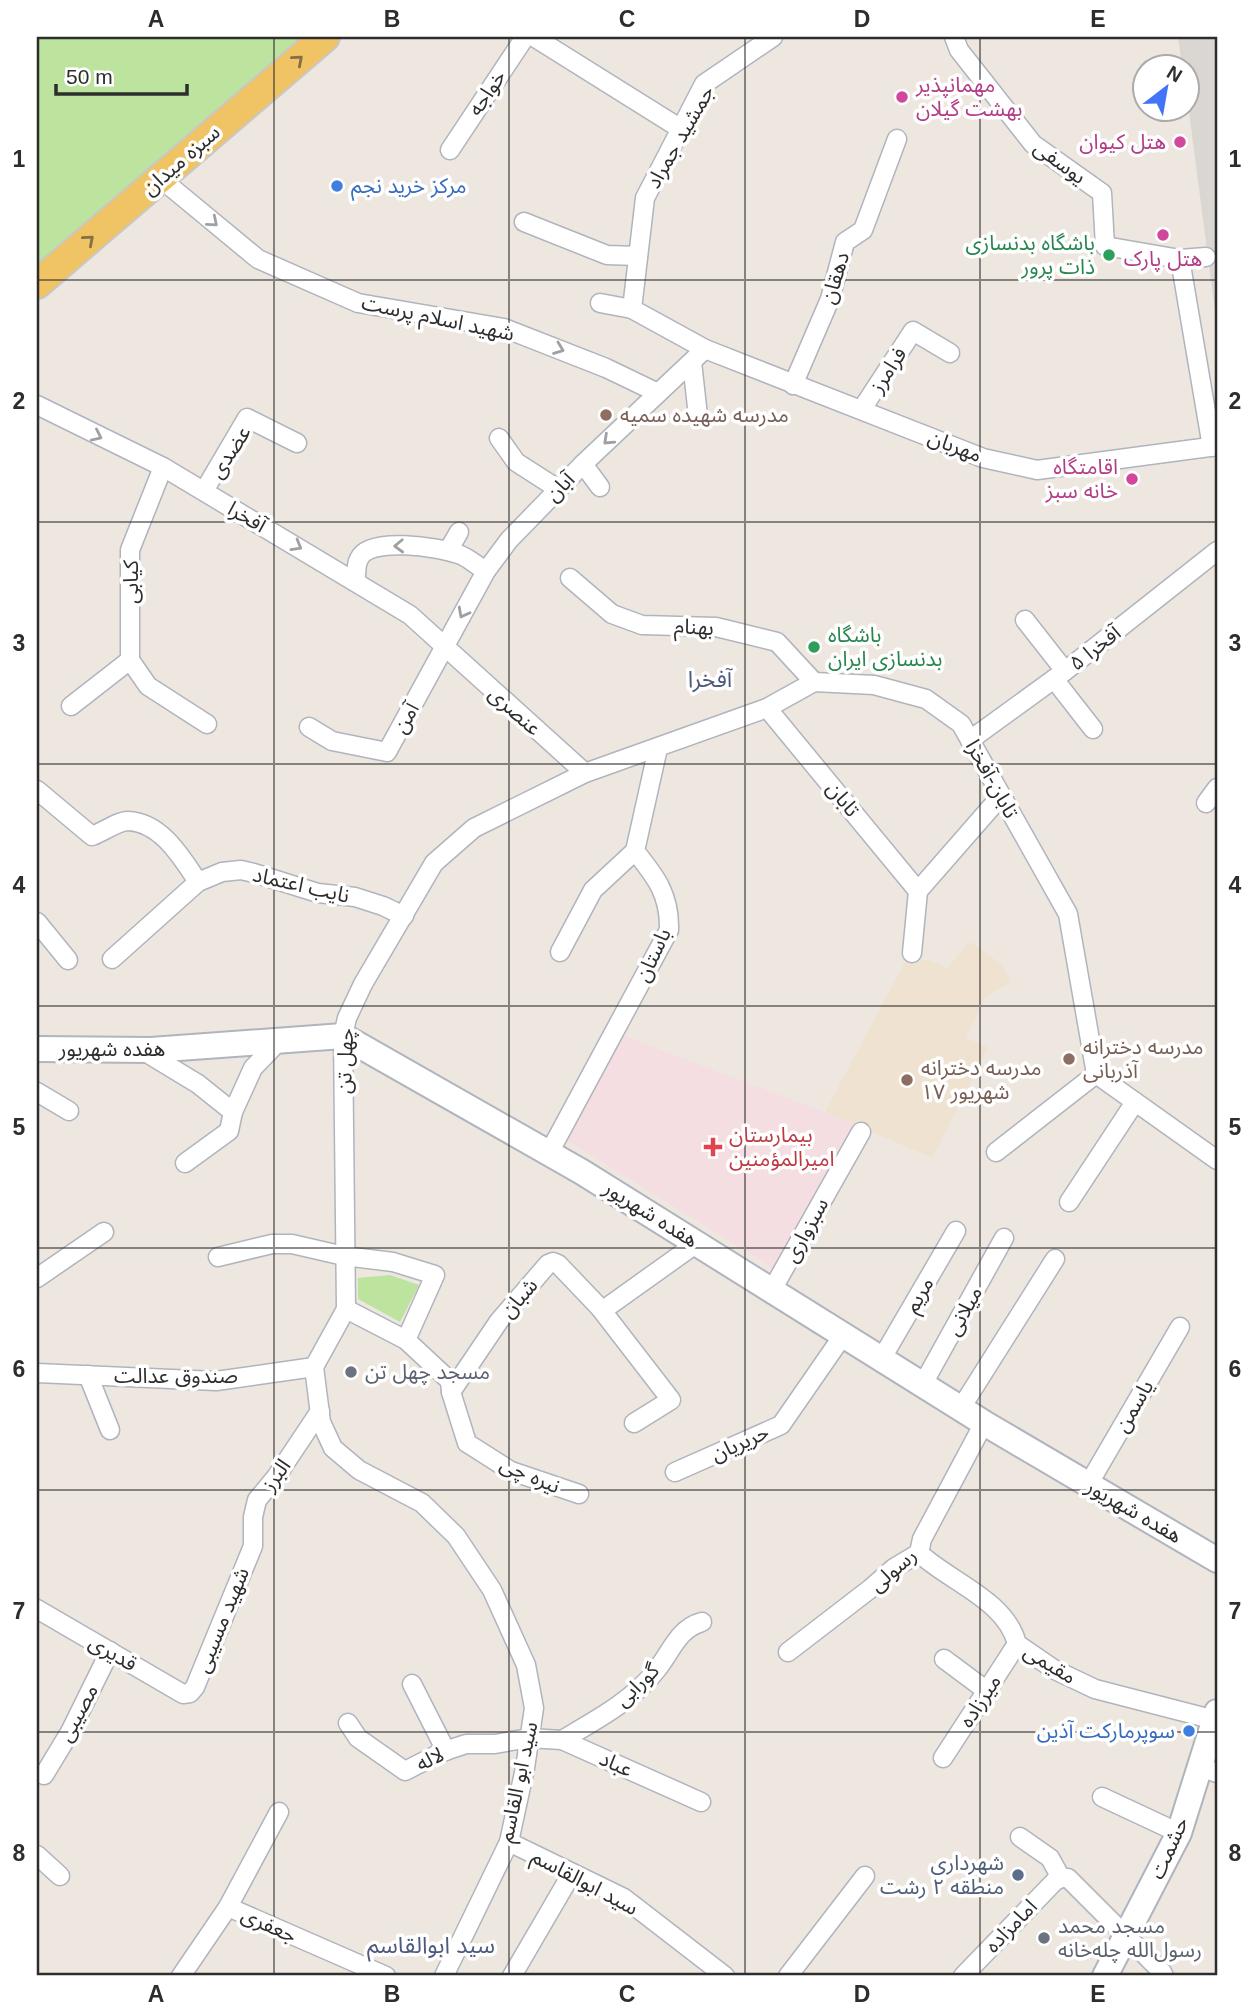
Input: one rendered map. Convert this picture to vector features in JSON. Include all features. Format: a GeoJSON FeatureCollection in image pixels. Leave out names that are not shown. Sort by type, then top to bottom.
{"type":"FeatureCollection","features":[{"type":"Feature","properties":{"kind":"main road","name":"سبزه میدان"},"geometry":{"type":"LineString","coordinates":[[37,284],[325,37]]}},
{"type":"Feature","properties":{"kind":"main road","name":"هفده شهریور"},"geometry":{"type":"LineString","coordinates":[[37,1049],[142,1050],[344,1036],[550,1153],[984,1423],[1217,1560]]}},
{"type":"Feature","properties":{"kind":"main road","name":"حشمت"},"geometry":{"type":"LineString","coordinates":[[1105,1976],[1179,1833],[1208,1770],[1216,1716]]}},
{"type":"Feature","properties":{"kind":"street","name":"خواجه"},"geometry":{"type":"LineString","coordinates":[[450,150],[525,37]]}},
{"type":"Feature","properties":{"kind":"street"},"geometry":{"type":"LineString","coordinates":[[534,37],[681,129]]}},
{"type":"Feature","properties":{"kind":"street","name":"جمشید جمراد"},"geometry":{"type":"LineString","coordinates":[[632,309],[645,198],[704,84],[773,37]]}},
{"type":"Feature","properties":{"kind":"street","name":"یوسفی"},"geometry":{"type":"LineString","coordinates":[[954,37],[959,50],[1033,144],[1102,193],[1105,246],[1180,259],[1206,257]]}},
{"type":"Feature","properties":{"kind":"street","name":"دهقان"},"geometry":{"type":"LineString","coordinates":[[793,385],[830,299],[845,242],[863,230],[897,139]]}},
{"type":"Feature","properties":{"kind":"street","name":"شهید اسلام پرست"},"geometry":{"type":"LineString","coordinates":[[160,178],[258,259],[358,303],[504,328],[606,368],[658,393]]}},
{"type":"Feature","properties":{"kind":"street"},"geometry":{"type":"LineString","coordinates":[[524,222],[607,255],[638,256]]}},
{"type":"Feature","properties":{"kind":"street"},"geometry":{"type":"LineString","coordinates":[[1180,259],[1215,447]]}},
{"type":"Feature","properties":{"kind":"street"},"geometry":{"type":"LineString","coordinates":[[600,303],[632,309],[705,349]]}},
{"type":"Feature","properties":{"kind":"street","name":"فرامرز"},"geometry":{"type":"LineString","coordinates":[[862,409],[913,331],[950,354]]}},
{"type":"Feature","properties":{"kind":"street","name":"مهربان"},"geometry":{"type":"LineString","coordinates":[[705,349],[983,458],[1037,470],[1215,447]]}},
{"type":"Feature","properties":{"kind":"street","name":"آبان"},"geometry":{"type":"LineString","coordinates":[[444,648],[486,571],[509,540],[583,464],[705,349]]}},
{"type":"Feature","properties":{"kind":"street"},"geometry":{"type":"LineString","coordinates":[[692,362],[698,416]]}},
{"type":"Feature","properties":{"kind":"street","name":"آفخرا"},"geometry":{"type":"LineString","coordinates":[[37,405],[163,467],[356,580],[410,615],[444,648]]}},
{"type":"Feature","properties":{"kind":"street","name":"عضدی"},"geometry":{"type":"LineString","coordinates":[[204,491],[247,418],[297,443]]}},
{"type":"Feature","properties":{"kind":"street"},"geometry":{"type":"LineString","coordinates":[[499,438],[516,462],[558,489]]}},
{"type":"Feature","properties":{"kind":"street"},"geometry":{"type":"LineString","coordinates":[[583,464],[600,486]]}},
{"type":"Feature","properties":{"kind":"street","name":"کیابی"},"geometry":{"type":"LineString","coordinates":[[130,660],[130,550],[163,467]]}},
{"type":"Feature","properties":{"kind":"street"},"geometry":{"type":"LineString","coordinates":[[448,551],[459,532]]}},
{"type":"Feature","properties":{"kind":"street"},"geometry":{"type":"LineString","coordinates":[[356,580],[356,550],[384,547],[424,546],[461,554],[486,571]]}},
{"type":"Feature","properties":{"kind":"street","name":"آفخرا ۵"},"geometry":{"type":"LineString","coordinates":[[970,740],[1060,675],[1217,551]]}},
{"type":"Feature","properties":{"kind":"street","name":"بهنام"},"geometry":{"type":"LineString","coordinates":[[570,578],[612,614],[642,625],[716,627],[777,642],[814,682]]}},
{"type":"Feature","properties":{"kind":"street"},"geometry":{"type":"LineString","coordinates":[[1025,620],[1093,729]]}},
{"type":"Feature","properties":{"kind":"street","name":"آمن"},"geometry":{"type":"LineString","coordinates":[[309,727],[332,741],[387,752],[444,648]]}},
{"type":"Feature","properties":{"kind":"street","name":"عنصری"},"geometry":{"type":"LineString","coordinates":[[444,648],[585,773]]}},
{"type":"Feature","properties":{"kind":"street"},"geometry":{"type":"LineString","coordinates":[[71,706],[130,660],[148,686],[207,724]]}},
{"type":"Feature","properties":{"kind":"street"},"geometry":{"type":"LineString","coordinates":[[585,773],[767,708],[814,682]]}},
{"type":"Feature","properties":{"kind":"street","name":"تابان-آفخرا"},"geometry":{"type":"LineString","coordinates":[[814,682],[874,685],[926,699],[961,724],[1069,914],[1096,1074]]}},
{"type":"Feature","properties":{"kind":"street","name":"تابان"},"geometry":{"type":"LineString","coordinates":[[767,708],[918,891]]}},
{"type":"Feature","properties":{"kind":"street"},"geometry":{"type":"LineString","coordinates":[[560,952],[593,890],[635,851],[658,748]]}},
{"type":"Feature","properties":{"kind":"street","name":"چهل تن"},"geometry":{"type":"LineString","coordinates":[[314,1367],[346,1308],[346,1018],[434,863],[474,828],[585,773]]}},
{"type":"Feature","properties":{"kind":"street"},"geometry":{"type":"LineString","coordinates":[[1206,803],[1217,788]]}},
{"type":"Feature","properties":{"kind":"street"},"geometry":{"type":"LineString","coordinates":[[38,792],[92,836],[126,821],[142,824],[155,831],[173,846],[198,882],[112,959]]}},
{"type":"Feature","properties":{"kind":"street"},"geometry":{"type":"LineString","coordinates":[[912,953],[918,891],[1001,796]]}},
{"type":"Feature","properties":{"kind":"street","name":"باستان"},"geometry":{"type":"LineString","coordinates":[[550,1153],[669,930],[670,911],[659,881],[635,851]]}},
{"type":"Feature","properties":{"kind":"street","name":"نایب اعتماد"},"geometry":{"type":"LineString","coordinates":[[198,882],[222,872],[241,870],[318,893],[355,897],[404,916]]}},
{"type":"Feature","properties":{"kind":"street"},"geometry":{"type":"LineString","coordinates":[[37,922],[68,960]]}},
{"type":"Feature","properties":{"kind":"street"},"geometry":{"type":"LineString","coordinates":[[185,1163],[229,1131],[233,1112],[253,1069],[279,1041]]}},
{"type":"Feature","properties":{"kind":"street"},"geometry":{"type":"LineString","coordinates":[[142,1050],[198,1084],[233,1112]]}},
{"type":"Feature","properties":{"kind":"street"},"geometry":{"type":"LineString","coordinates":[[996,1152],[1096,1074],[1217,1160]]}},
{"type":"Feature","properties":{"kind":"street"},"geometry":{"type":"LineString","coordinates":[[37,1092],[69,1111]]}},
{"type":"Feature","properties":{"kind":"street"},"geometry":{"type":"LineString","coordinates":[[1069,1202],[1135,1102]]}},
{"type":"Feature","properties":{"kind":"street","name":"سبزواری"},"geometry":{"type":"LineString","coordinates":[[772,1290],[861,1132]]}},
{"type":"Feature","properties":{"kind":"street","name":"مریم"},"geometry":{"type":"LineString","coordinates":[[882,1358],[956,1231]]}},
{"type":"Feature","properties":{"kind":"street"},"geometry":{"type":"LineString","coordinates":[[37,1278],[104,1232]]}},
{"type":"Feature","properties":{"kind":"street","name":"میلانی"},"geometry":{"type":"LineString","coordinates":[[923,1384],[1004,1238]]}},
{"type":"Feature","properties":{"kind":"street"},"geometry":{"type":"LineString","coordinates":[[600,1308],[612,1304],[697,1242]]}},
{"type":"Feature","properties":{"kind":"street"},"geometry":{"type":"LineString","coordinates":[[218,1258],[250,1248],[292,1244],[345,1256],[393,1262],[435,1275],[406,1340]]}},
{"type":"Feature","properties":{"kind":"street"},"geometry":{"type":"LineString","coordinates":[[961,1408],[1055,1259]]}},
{"type":"Feature","properties":{"kind":"street","name":"شبان"},"geometry":{"type":"LineString","coordinates":[[450,1392],[499,1321],[553,1262],[600,1308],[671,1401],[634,1423]]}},
{"type":"Feature","properties":{"kind":"street","name":"نیره چی"},"geometry":{"type":"LineString","coordinates":[[346,1308],[406,1340],[450,1381],[450,1392],[467,1443],[511,1471],[579,1494]]}},
{"type":"Feature","properties":{"kind":"street","name":"یاسمن"},"geometry":{"type":"LineString","coordinates":[[1088,1485],[1180,1327]]}},
{"type":"Feature","properties":{"kind":"street","name":"حریریان"},"geometry":{"type":"LineString","coordinates":[[675,1472],[781,1425],[844,1334]]}},
{"type":"Feature","properties":{"kind":"street","name":"صندوق عدالت"},"geometry":{"type":"LineString","coordinates":[[37,1373],[216,1381],[314,1367]]}},
{"type":"Feature","properties":{"kind":"street","name":"سید ابو القاسم"},"geometry":{"type":"LineString","coordinates":[[314,1367],[321,1422],[332,1448],[359,1470],[422,1503],[456,1536],[492,1590],[526,1665],[534,1708],[509,1842],[444,1976]]}},
{"type":"Feature","properties":{"kind":"street"},"geometry":{"type":"LineString","coordinates":[[88,1375],[110,1430]]}},
{"type":"Feature","properties":{"kind":"street","name":"البرز"},"geometry":{"type":"LineString","coordinates":[[253,1546],[253,1517],[257,1500],[276,1477],[320,1411]]}},
{"type":"Feature","properties":{"kind":"street","name":"رسولی"},"geometry":{"type":"LineString","coordinates":[[788,1652],[860,1598],[894,1568],[919,1553],[922,1539],[984,1423]]}},
{"type":"Feature","properties":{"kind":"street","name":"شهید مسیبی"},"geometry":{"type":"LineString","coordinates":[[190,1693],[195,1687],[253,1546]]}},
{"type":"Feature","properties":{"kind":"street","name":"مقیمی"},"geometry":{"type":"LineString","coordinates":[[919,1553],[934,1567],[990,1603],[1015,1633],[1017,1644],[1055,1670],[1095,1689],[1216,1716]]}},
{"type":"Feature","properties":{"kind":"street","name":"قدیری"},"geometry":{"type":"LineString","coordinates":[[37,1609],[183,1693],[190,1693]]}},
{"type":"Feature","properties":{"kind":"street","name":"گورابی"},"geometry":{"type":"LineString","coordinates":[[562,1740],[634,1693],[658,1668],[690,1625],[702,1622]]}},
{"type":"Feature","properties":{"kind":"street","name":"میرزاده"},"geometry":{"type":"LineString","coordinates":[[943,1758],[1017,1644]]}},
{"type":"Feature","properties":{"kind":"street","name":"مصیبی"},"geometry":{"type":"LineString","coordinates":[[44,1775],[70,1732],[110,1651]]}},
{"type":"Feature","properties":{"kind":"street"},"geometry":{"type":"LineString","coordinates":[[944,1659],[987,1690]]}},
{"type":"Feature","properties":{"kind":"street"},"geometry":{"type":"LineString","coordinates":[[412,1684],[446,1751]]}},
{"type":"Feature","properties":{"kind":"street","name":"لاله"},"geometry":{"type":"LineString","coordinates":[[348,1723],[358,1738],[405,1772],[466,1744],[495,1744],[529,1738]]}},
{"type":"Feature","properties":{"kind":"street","name":"عباد"},"geometry":{"type":"LineString","coordinates":[[529,1738],[562,1740],[701,1802]]}},
{"type":"Feature","properties":{"kind":"street"},"geometry":{"type":"LineString","coordinates":[[1102,1797],[1179,1833]]}},
{"type":"Feature","properties":{"kind":"street"},"geometry":{"type":"LineString","coordinates":[[228,1907],[279,1812]]}},
{"type":"Feature","properties":{"kind":"street"},"geometry":{"type":"LineString","coordinates":[[1020,1837],[1050,1858],[1061,1878],[1068,1878],[1164,1976]]}},
{"type":"Feature","properties":{"kind":"street","name":"سید ابوالقاسم"},"geometry":{"type":"LineString","coordinates":[[509,1842],[624,1898],[725,1976]]}},
{"type":"Feature","properties":{"kind":"street"},"geometry":{"type":"LineString","coordinates":[[37,1855],[60,1876]]}},
{"type":"Feature","properties":{"kind":"street"},"geometry":{"type":"LineString","coordinates":[[512,1976],[572,1873]]}},
{"type":"Feature","properties":{"kind":"street"},"geometry":{"type":"LineString","coordinates":[[788,1976],[865,1876]]}},
{"type":"Feature","properties":{"kind":"street","name":"امامزاده"},"geometry":{"type":"LineString","coordinates":[[963,1976],[1055,1881],[1061,1878]]}},
{"type":"Feature","properties":{"kind":"street","name":"جعفری"},"geometry":{"type":"LineString","coordinates":[[181,1976],[228,1907],[386,1976]]}},
{"type":"Feature","properties":{"kind":"shaded area"},"geometry":{"type":"Polygon","coordinates":[[[1178,37],[1217,37],[1217,326],[1190,122],[1202,122],[1202,52],[1180,52],[1178,37]]]}},
{"type":"Feature","properties":{"kind":"shaded area","name":"مدرسه دخترانه ۱۷ شهریور"},"geometry":{"type":"Polygon","coordinates":[[[970,942],[1001,964],[1011,982],[985,997],[966,1038],[988,1047],[932,1158],[825,1112],[905,962],[929,960],[947,968],[970,942]]]}},
{"type":"Feature","properties":{"kind":"shaded area","name":"بیمارستان امیرالمؤمنین"},"geometry":{"type":"Polygon","coordinates":[[[623,1035],[860,1126],[776,1270],[565,1139],[623,1035]]]}},
{"type":"Feature","properties":{"kind":"green space"},"geometry":{"type":"Polygon","coordinates":[[[37,37],[303,37],[37,264],[37,37]]]}},
{"type":"Feature","properties":{"kind":"green space"},"geometry":{"type":"Polygon","coordinates":[[[390,1275],[419,1285],[400,1322],[358,1299],[358,1278],[390,1275]]]}},
{"type":"Feature","properties":{"kind":"place","name":"مهمانپذیر بهشت گیلان"},"geometry":{"type":"Point","coordinates":[902,97]}},
{"type":"Feature","properties":{"kind":"place","name":"هتل کیوان"},"geometry":{"type":"Point","coordinates":[1180,142]}},
{"type":"Feature","properties":{"kind":"place","name":"مرکز خرید نجم"},"geometry":{"type":"Point","coordinates":[337,186]}},
{"type":"Feature","properties":{"kind":"place","name":"هتل پارک"},"geometry":{"type":"Point","coordinates":[1163,235]}},
{"type":"Feature","properties":{"kind":"place","name":"باشگاه بدنسازی ذات پرور"},"geometry":{"type":"Point","coordinates":[1109,255]}},
{"type":"Feature","properties":{"kind":"place","name":"مدرسه شهیده سمیه"},"geometry":{"type":"Point","coordinates":[606,415]}},
{"type":"Feature","properties":{"kind":"place","name":"اقامتگاه خانه سبز"},"geometry":{"type":"Point","coordinates":[1132,479]}},
{"type":"Feature","properties":{"kind":"place","name":"باشگاه بدنسازی ایران"},"geometry":{"type":"Point","coordinates":[814,647]}},
{"type":"Feature","properties":{"kind":"place","name":"مدرسه دخترانه آذربانی"},"geometry":{"type":"Point","coordinates":[1069,1059]}},
{"type":"Feature","properties":{"kind":"place","name":"مدرسه دخترانه ۱۷ شهریور"},"geometry":{"type":"Point","coordinates":[907,1080]}},
{"type":"Feature","properties":{"kind":"place","name":"بیمارستان امیرالمؤمنین"},"geometry":{"type":"Point","coordinates":[713,1147]}},
{"type":"Feature","properties":{"kind":"place","name":"مسجد چهل تن"},"geometry":{"type":"Point","coordinates":[351,1372]}},
{"type":"Feature","properties":{"kind":"place","name":"سوپرمارکت آذین"},"geometry":{"type":"Point","coordinates":[1189,1731]}},
{"type":"Feature","properties":{"kind":"place","name":"شهرداری منطقه ۲ رشت"},"geometry":{"type":"Point","coordinates":[1018,1875]}},
{"type":"Feature","properties":{"kind":"place","name":"مسجد محمد رسول‌‌الله چله‌خانه"},"geometry":{"type":"Point","coordinates":[1044,1938]}},
{"type":"Feature","properties":{"kind":"district","name":"آفخرا"},"geometry":{"type":"Point","coordinates":[710,679]}},
{"type":"Feature","properties":{"kind":"district","name":"سید ابوالقاسم"},"geometry":{"type":"Point","coordinates":[431,1945]}}]}
